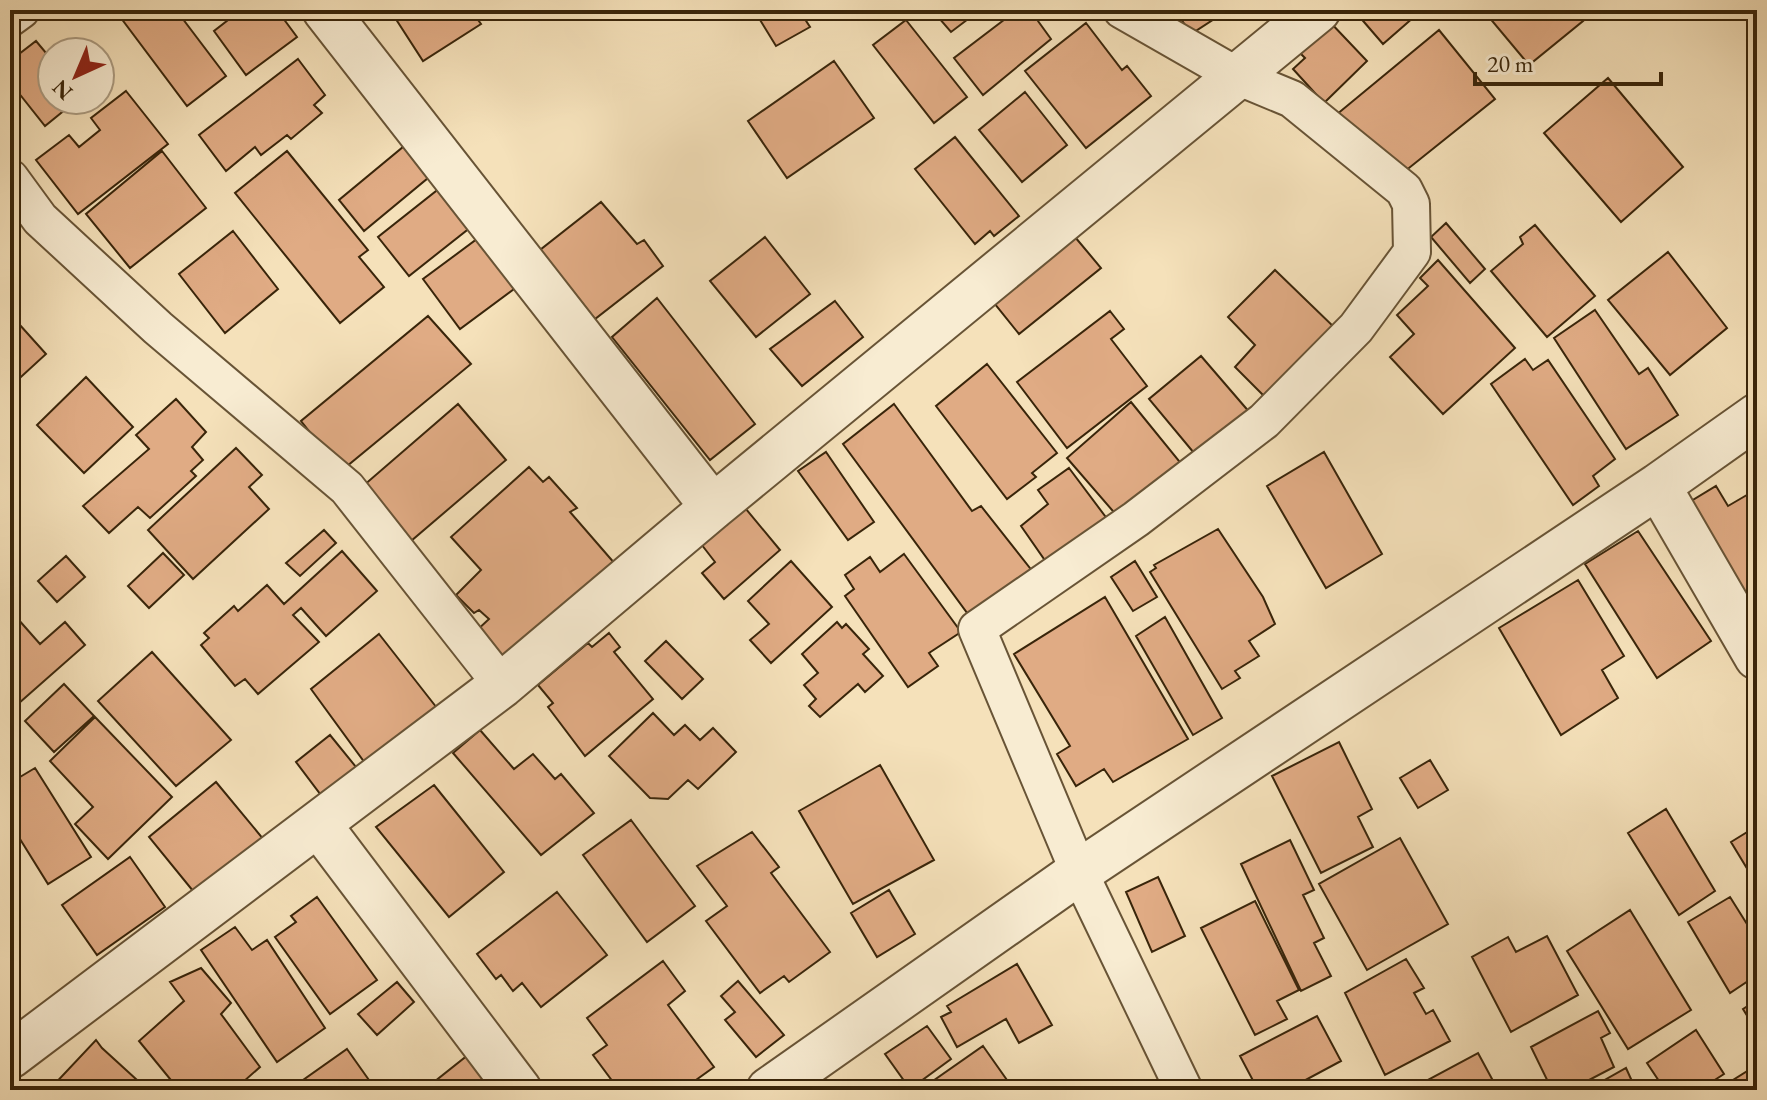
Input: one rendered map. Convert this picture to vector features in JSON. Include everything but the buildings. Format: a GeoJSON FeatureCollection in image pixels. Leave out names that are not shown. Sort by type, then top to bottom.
{"type":"FeatureCollection","features":[{"type":"Feature","properties":{"kind":"street"},"geometry":{"type":"LineString","coordinates":[[325,10],[713,507]]}},
{"type":"Feature","properties":{"kind":"street"},"geometry":{"type":"LineString","coordinates":[[10,1056],[502,685],[713,507],[1318,10]]}},
{"type":"Feature","properties":{"kind":"street"},"geometry":{"type":"LineString","coordinates":[[769,1090],[1079,872],[1658,486],[1757,416]]}},
{"type":"Feature","properties":{"kind":"street"},"geometry":{"type":"LineString","coordinates":[[1658,486],[1757,657]]}},
{"type":"Feature","properties":{"kind":"street"},"geometry":{"type":"LineString","coordinates":[[319,825],[519,1090]]}},
{"type":"Feature","properties":{"kind":"lane"},"geometry":{"type":"LineString","coordinates":[[10,18],[21,10]]}},
{"type":"Feature","properties":{"kind":"lane"},"geometry":{"type":"LineString","coordinates":[[1122,10],[1239,77],[1292,99],[1404,190],[1411,204],[1412,252],[1356,328],[1264,421],[1136,519],[977,629],[1079,872],[1184,1090]]}},
{"type":"Feature","properties":{"kind":"lane"},"geometry":{"type":"LineString","coordinates":[[10,178],[40,219],[146,317],[347,488],[502,685]]}}]}
